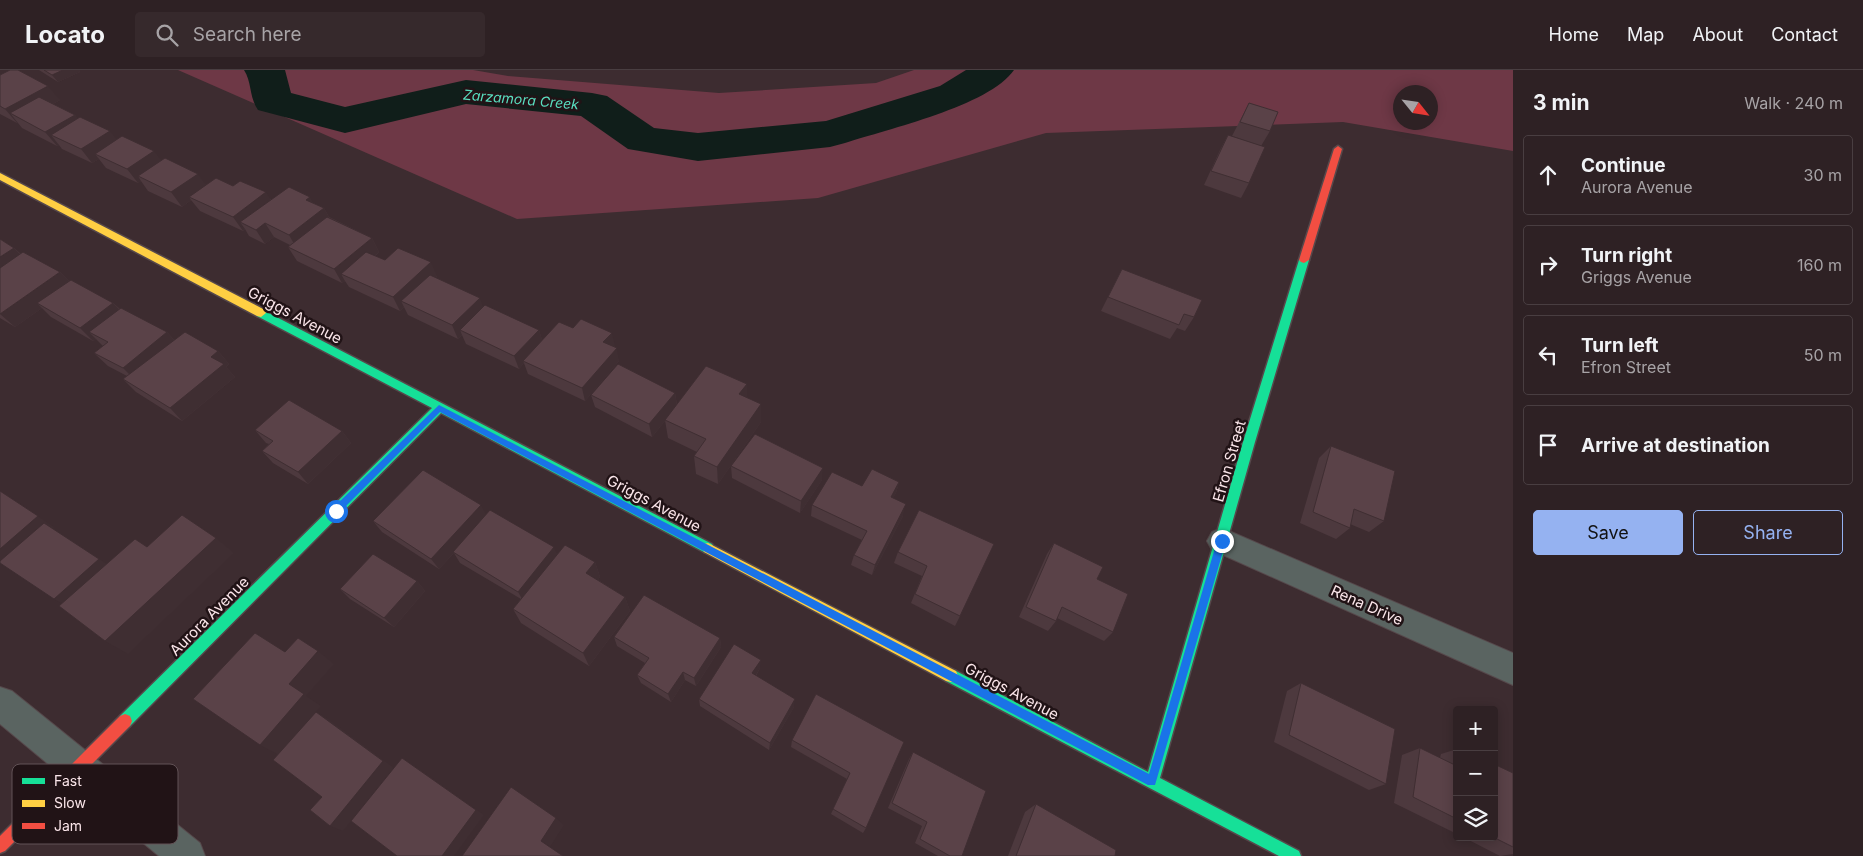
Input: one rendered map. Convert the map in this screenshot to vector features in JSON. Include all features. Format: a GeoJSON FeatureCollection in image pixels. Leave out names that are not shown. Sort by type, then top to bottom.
{"type":"FeatureCollection","features":[{"type":"Feature","properties":{"kind":"street","name":"Efron Street"},"geometry":{"type":"LineString","coordinates":[[1152,781],[1222,541],[1248,442],[1274,365],[1338,149]]}},
{"type":"Feature","properties":{"kind":"street","name":"Griggs Avenue"},"geometry":{"type":"LineString","coordinates":[[0,176],[1294,856]]}},
{"type":"Feature","properties":{"kind":"street","name":"Aurora Avenue"},"geometry":{"type":"LineString","coordinates":[[81,764],[439,408]]}},
{"type":"Feature","properties":{"kind":"street","name":"Rena Drive"},"geometry":{"type":"LineString","coordinates":[[1222,541],[1513,669]]}},
{"type":"Feature","properties":{"kind":"street"},"geometry":{"type":"LineString","coordinates":[[0,703],[74,764]]}},
{"type":"Feature","properties":{"kind":"street","name":"Aurora Avenue"},"geometry":{"type":"LineString","coordinates":[[0,846],[12,834]]}},
{"type":"Feature","properties":{"kind":"street"},"geometry":{"type":"LineString","coordinates":[[172,844],[187,856]]}},
{"type":"Feature","properties":{"kind":"shaded area"},"geometry":{"type":"Polygon","coordinates":[[[178,70],[473,70],[508,76],[719,93],[876,83],[914,70],[1513,70],[1513,151],[1343,122],[1046,133],[818,198],[517,219],[178,70]]]}},
{"type":"Feature","properties":{"kind":"building"},"geometry":{"type":"Polygon","coordinates":[[[10,70],[18,70],[48,86],[5,109],[0,106],[0,75],[10,70]]]}},
{"type":"Feature","properties":{"kind":"building"},"geometry":{"type":"Polygon","coordinates":[[[44,70],[63,70],[52,75],[44,70]]]}},
{"type":"Feature","properties":{"kind":"building"},"geometry":{"type":"Polygon","coordinates":[[[39,97],[75,115],[45,132],[10,113],[39,97]]]}},
{"type":"Feature","properties":{"kind":"building"},"geometry":{"type":"Polygon","coordinates":[[[1249,103],[1278,112],[1270,131],[1240,122],[1249,103]]]}},
{"type":"Feature","properties":{"kind":"building"},"geometry":{"type":"Polygon","coordinates":[[[80,117],[110,131],[81,149],[51,135],[80,117]]]}},
{"type":"Feature","properties":{"kind":"building"},"geometry":{"type":"Polygon","coordinates":[[[1228,135],[1265,147],[1249,183],[1211,171],[1228,135]]]}},
{"type":"Feature","properties":{"kind":"building"},"geometry":{"type":"Polygon","coordinates":[[[122,136],[154,151],[127,169],[95,154],[122,136]]]}},
{"type":"Feature","properties":{"kind":"building"},"geometry":{"type":"Polygon","coordinates":[[[165,158],[198,174],[171,192],[138,176],[165,158]]]}},
{"type":"Feature","properties":{"kind":"building"},"geometry":{"type":"Polygon","coordinates":[[[216,178],[233,186],[240,181],[266,192],[233,217],[189,197],[216,178]]]}},
{"type":"Feature","properties":{"kind":"building"},"geometry":{"type":"Polygon","coordinates":[[[289,187],[310,197],[306,200],[324,208],[289,235],[265,223],[256,230],[240,222],[289,187]]]}},
{"type":"Feature","properties":{"kind":"building"},"geometry":{"type":"Polygon","coordinates":[[[327,217],[372,238],[334,269],[288,247],[327,217]]]}},
{"type":"Feature","properties":{"kind":"building"},"geometry":{"type":"Polygon","coordinates":[[[0,239],[14,248],[0,257],[0,239]]]}},
{"type":"Feature","properties":{"kind":"building"},"geometry":{"type":"Polygon","coordinates":[[[398,248],[431,262],[393,297],[341,274],[366,252],[385,260],[398,248]]]}},
{"type":"Feature","properties":{"kind":"building"},"geometry":{"type":"Polygon","coordinates":[[[23,252],[60,272],[0,314],[0,268],[23,252]]]}},
{"type":"Feature","properties":{"kind":"building"},"geometry":{"type":"Polygon","coordinates":[[[1122,269],[1202,300],[1194,317],[1184,314],[1179,325],[1108,297],[1122,269]]]}},
{"type":"Feature","properties":{"kind":"building"},"geometry":{"type":"Polygon","coordinates":[[[430,275],[480,298],[452,325],[401,301],[430,275]]]}},
{"type":"Feature","properties":{"kind":"building"},"geometry":{"type":"Polygon","coordinates":[[[71,280],[113,303],[80,328],[37,303],[71,280]]]}},
{"type":"Feature","properties":{"kind":"building"},"geometry":{"type":"Polygon","coordinates":[[[485,305],[539,330],[514,356],[460,330],[485,305]]]}},
{"type":"Feature","properties":{"kind":"building"},"geometry":{"type":"Polygon","coordinates":[[[121,308],[167,332],[123,368],[94,353],[108,342],[89,332],[121,308]]]}},
{"type":"Feature","properties":{"kind":"building"},"geometry":{"type":"Polygon","coordinates":[[[581,319],[612,333],[603,342],[617,348],[582,388],[523,361],[559,322],[573,328],[581,319]]]}},
{"type":"Feature","properties":{"kind":"building"},"geometry":{"type":"Polygon","coordinates":[[[185,332],[218,351],[211,357],[224,364],[170,408],[123,379],[185,332]]]}},
{"type":"Feature","properties":{"kind":"building"},"geometry":{"type":"Polygon","coordinates":[[[618,364],[675,393],[649,424],[591,395],[618,364]]]}},
{"type":"Feature","properties":{"kind":"building"},"geometry":{"type":"Polygon","coordinates":[[[706,366],[747,384],[739,394],[761,404],[717,467],[694,456],[706,439],[665,420],[706,366]]]}},
{"type":"Feature","properties":{"kind":"building"},"geometry":{"type":"Polygon","coordinates":[[[289,400],[342,431],[298,472],[262,451],[273,441],[255,430],[289,400]]]}},
{"type":"Feature","properties":{"kind":"building"},"geometry":{"type":"Polygon","coordinates":[[[755,434],[823,468],[801,501],[731,466],[755,434]]]}},
{"type":"Feature","properties":{"kind":"building"},"geometry":{"type":"Polygon","coordinates":[[[1331,446],[1395,471],[1384,521],[1354,509],[1350,528],[1313,512],[1331,446]]]}},
{"type":"Feature","properties":{"kind":"building"},"geometry":{"type":"Polygon","coordinates":[[[872,469],[899,482],[891,497],[906,504],[875,565],[854,555],[867,531],[812,505],[832,472],[862,486],[872,469]]]}},
{"type":"Feature","properties":{"kind":"building"},"geometry":{"type":"Polygon","coordinates":[[[423,470],[481,505],[431,559],[373,521],[423,470]]]}},
{"type":"Feature","properties":{"kind":"building"},"geometry":{"type":"Polygon","coordinates":[[[0,491],[38,516],[0,549],[0,491]]]}},
{"type":"Feature","properties":{"kind":"building"},"geometry":{"type":"Polygon","coordinates":[[[490,510],[554,547],[518,592],[453,552],[490,510]]]}},
{"type":"Feature","properties":{"kind":"building"},"geometry":{"type":"Polygon","coordinates":[[[919,510],[994,544],[960,616],[915,594],[927,566],[898,552],[919,510]]]}},
{"type":"Feature","properties":{"kind":"building"},"geometry":{"type":"Polygon","coordinates":[[[182,515],[216,538],[105,641],[59,606],[135,539],[147,547],[182,515]]]}},
{"type":"Feature","properties":{"kind":"building"},"geometry":{"type":"Polygon","coordinates":[[[44,523],[99,559],[54,599],[0,563],[44,523]]]}},
{"type":"Feature","properties":{"kind":"building"},"geometry":{"type":"Polygon","coordinates":[[[1054,543],[1103,567],[1097,579],[1128,594],[1113,632],[1062,607],[1056,621],[1026,607],[1054,543]]]}},
{"type":"Feature","properties":{"kind":"building"},"geometry":{"type":"Polygon","coordinates":[[[565,545],[595,562],[586,573],[625,597],[583,653],[513,609],[565,545]]]}},
{"type":"Feature","properties":{"kind":"building"},"geometry":{"type":"Polygon","coordinates":[[[373,554],[417,581],[384,618],[340,589],[373,554]]]}},
{"type":"Feature","properties":{"kind":"building"},"geometry":{"type":"Polygon","coordinates":[[[644,595],[720,638],[694,678],[683,672],[668,694],[637,675],[649,658],[614,637],[644,595]]]}},
{"type":"Feature","properties":{"kind":"building"},"geometry":{"type":"Polygon","coordinates":[[[255,633],[285,652],[298,638],[318,651],[289,684],[304,694],[260,745],[193,699],[255,633]]]}},
{"type":"Feature","properties":{"kind":"building"},"geometry":{"type":"Polygon","coordinates":[[[734,644],[761,660],[752,673],[795,699],[770,743],[699,699],[734,644]]]}},
{"type":"Feature","properties":{"kind":"building"},"geometry":{"type":"Polygon","coordinates":[[[1301,683],[1395,729],[1386,784],[1289,735],[1301,683]]]}},
{"type":"Feature","properties":{"kind":"building"},"geometry":{"type":"Polygon","coordinates":[[[816,694],[904,742],[866,828],[833,809],[850,773],[792,740],[816,694]]]}},
{"type":"Feature","properties":{"kind":"building"},"geometry":{"type":"Polygon","coordinates":[[[316,712],[383,761],[330,826],[310,810],[322,797],[273,760],[316,712]]]}},
{"type":"Feature","properties":{"kind":"building"},"geometry":{"type":"Polygon","coordinates":[[[1420,748],[1453,764],[1453,817],[1413,797],[1420,748]]]}},
{"type":"Feature","properties":{"kind":"building"},"geometry":{"type":"Polygon","coordinates":[[[913,752],[986,791],[962,856],[950,856],[920,839],[927,822],[892,803],[913,752]]]}},
{"type":"Feature","properties":{"kind":"building"},"geometry":{"type":"Polygon","coordinates":[[[402,758],[476,810],[442,856],[397,856],[351,821],[402,758]]]}},
{"type":"Feature","properties":{"kind":"building"},"geometry":{"type":"Polygon","coordinates":[[[1498,766],[1513,773],[1513,847],[1498,840],[1498,766]]]}},
{"type":"Feature","properties":{"kind":"building"},"geometry":{"type":"Polygon","coordinates":[[[511,787],[556,818],[541,841],[563,856],[462,856],[511,787]]]}},
{"type":"Feature","properties":{"kind":"building"},"geometry":{"type":"Polygon","coordinates":[[[1036,804],[1116,850],[1115,856],[1016,856],[1036,804]]]}},
{"type":"Feature","properties":{"kind":"waterway","name":"Zarzamora Creek"},"geometry":{"type":"LineString","coordinates":[[264,70],[267,72],[272,101],[345,120],[466,92],[592,105],[643,140],[698,147],[830,134],[954,95],[994,70]]}},
{"type":"Feature","properties":{"kind":"traffic: fast"},"geometry":{"type":"LineString","coordinates":[[1152,781],[1249,442],[1304,260]]}},
{"type":"Feature","properties":{"kind":"traffic: fast"},"geometry":{"type":"LineString","coordinates":[[261,313],[708,548]]}},
{"type":"Feature","properties":{"kind":"traffic: fast"},"geometry":{"type":"LineString","coordinates":[[125,721],[439,408]]}},
{"type":"Feature","properties":{"kind":"traffic: fast"},"geometry":{"type":"LineString","coordinates":[[951,676],[1294,856]]}},
{"type":"Feature","properties":{"kind":"traffic: slow"},"geometry":{"type":"LineString","coordinates":[[0,176],[261,313]]}},
{"type":"Feature","properties":{"kind":"traffic: slow"},"geometry":{"type":"LineString","coordinates":[[708,548],[951,676]]}},
{"type":"Feature","properties":{"kind":"traffic: jam"},"geometry":{"type":"LineString","coordinates":[[1304,260],[1338,149]]}},
{"type":"Feature","properties":{"kind":"traffic: jam"},"geometry":{"type":"LineString","coordinates":[[82,764],[125,721]]}},
{"type":"Feature","properties":{"kind":"traffic: jam"},"geometry":{"type":"LineString","coordinates":[[0,846],[12,834]]}},
{"type":"Feature","properties":{"kind":"route"},"geometry":{"type":"LineString","coordinates":[[336,511],[439,408],[1152,781],[1222,541]]}}]}
